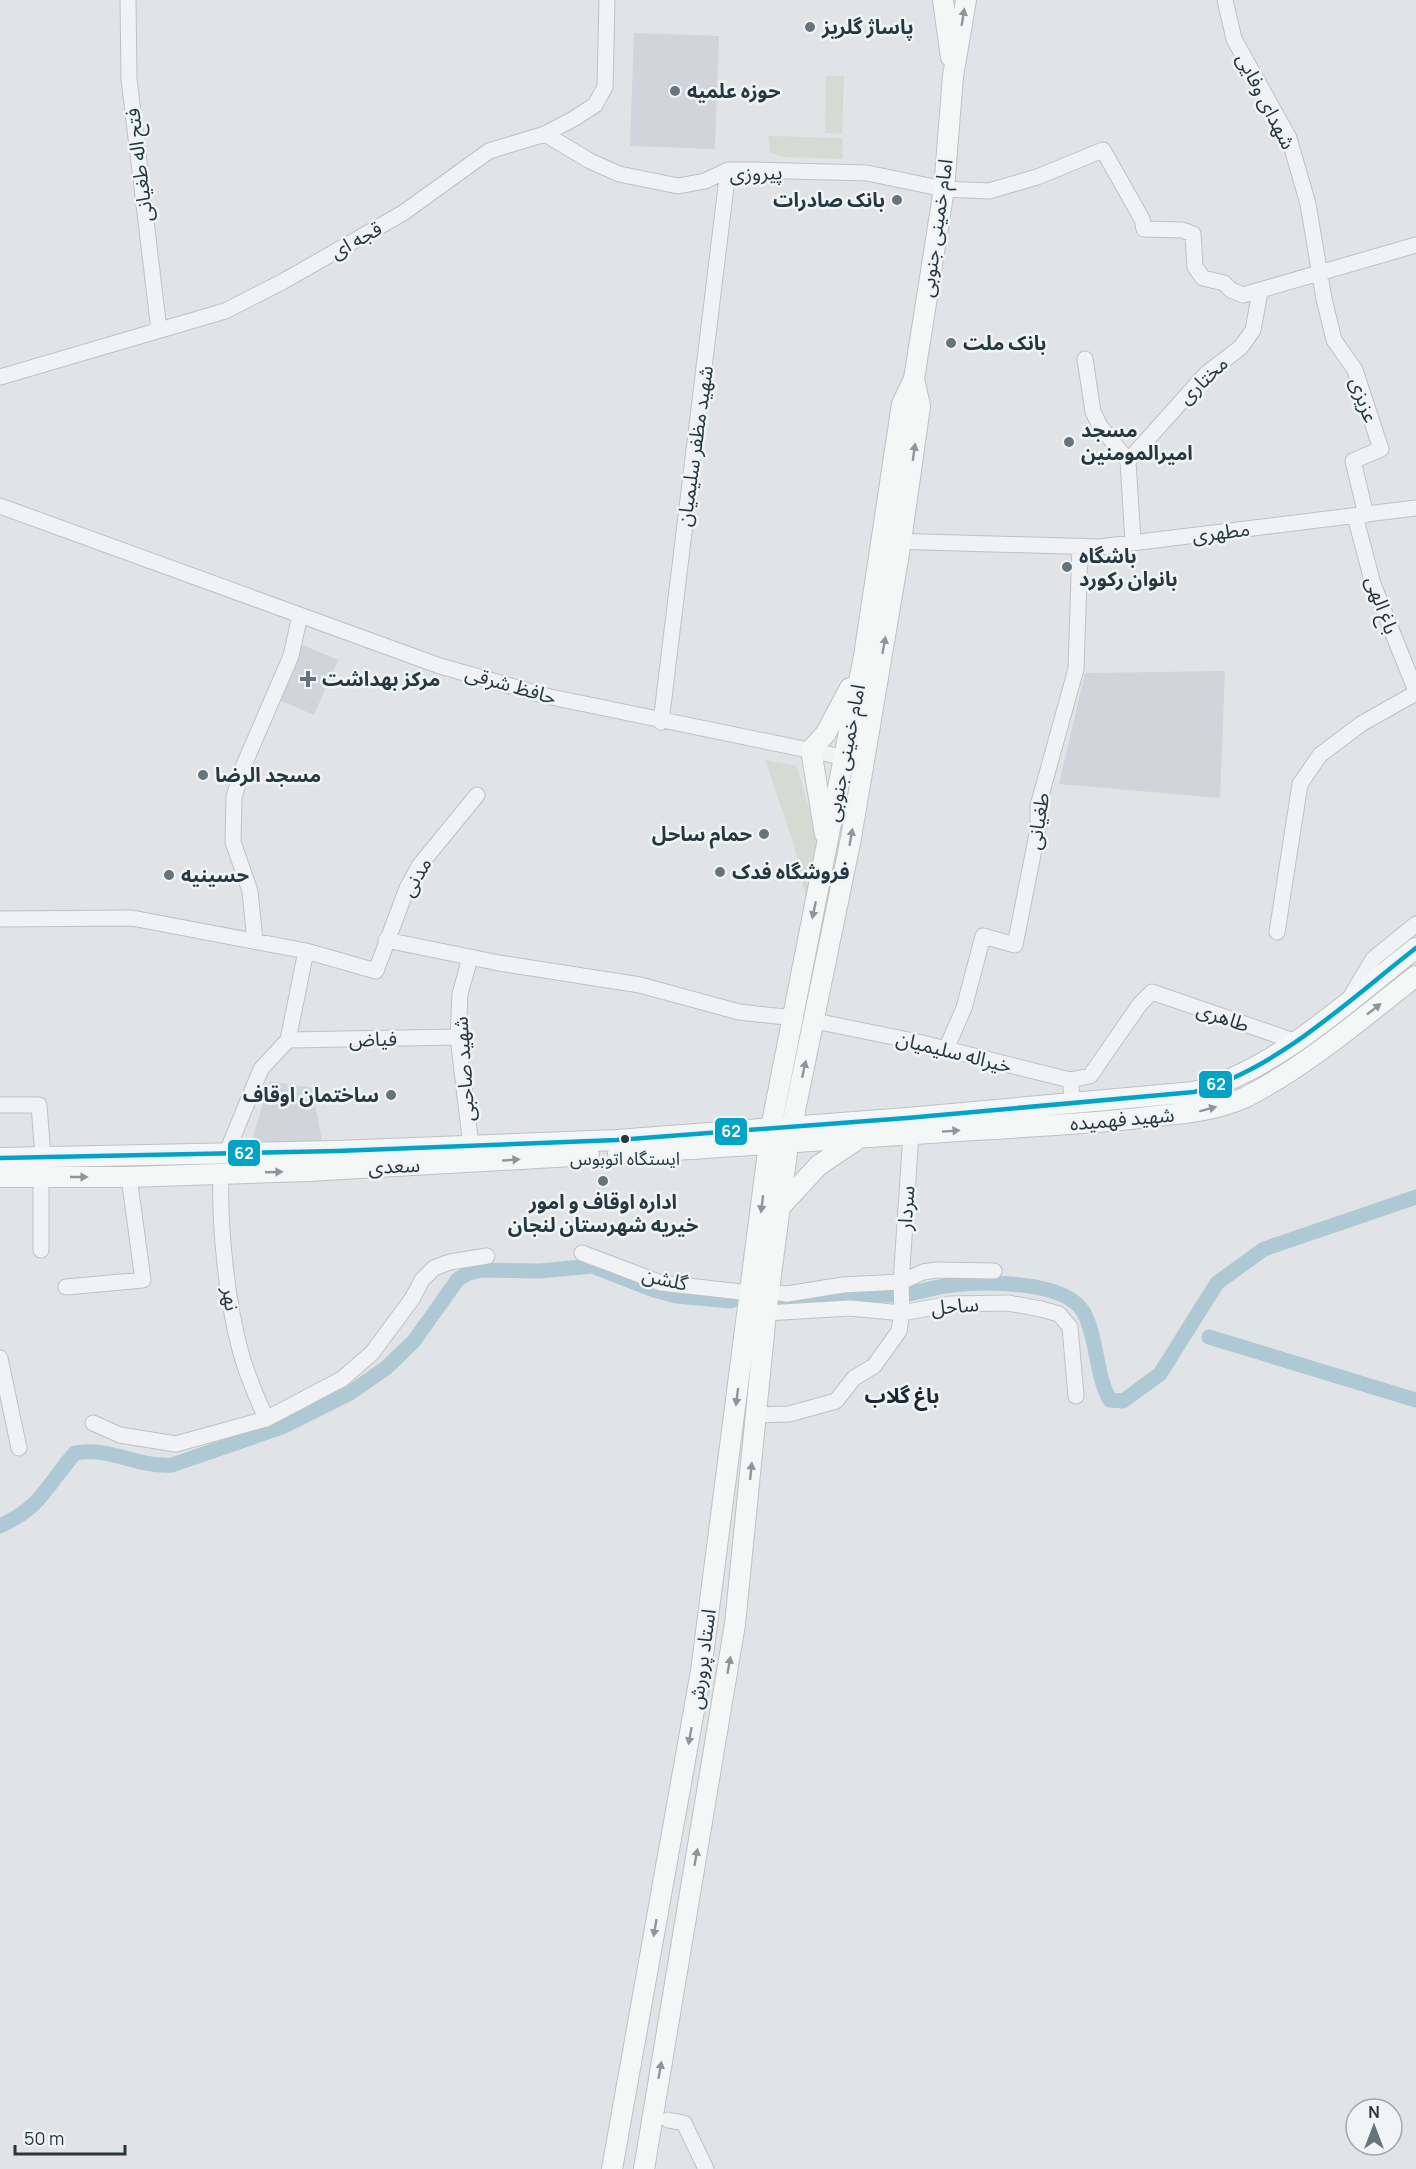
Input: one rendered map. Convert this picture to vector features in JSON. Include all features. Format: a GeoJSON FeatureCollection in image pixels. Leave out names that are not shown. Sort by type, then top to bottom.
{"type":"FeatureCollection","features":[{"type":"Feature","properties":{"kind":"main road"},"geometry":{"type":"LineString","coordinates":[[943,0],[953,76]]}},
{"type":"Feature","properties":{"kind":"main road"},"geometry":{"type":"LineString","coordinates":[[953,76],[966,0]]}},
{"type":"Feature","properties":{"kind":"main road","name":"امام خمینی جنوبی"},"geometry":{"type":"LineString","coordinates":[[780,1136],[808,938],[864,656],[902,404],[914,379],[944,189],[953,76]]}},
{"type":"Feature","properties":{"kind":"main road","name":"امام خمینی جنوبی"},"geometry":{"type":"LineString","coordinates":[[780,1136],[815,1021],[864,762],[902,542],[921,406],[914,379]]}},
{"type":"Feature","properties":{"kind":"main road"},"geometry":{"type":"LineString","coordinates":[[827,849],[811,750],[826,733],[843,706],[864,656]]}},
{"type":"Feature","properties":{"kind":"main road","name":"شهید فهمیده"},"geometry":{"type":"LineString","coordinates":[[780,1136],[1073,1103],[1150,1097],[1214,1086],[1271,1058],[1416,948]]}},
{"type":"Feature","properties":{"kind":"main road","name":"شهید فهمیده"},"geometry":{"type":"LineString","coordinates":[[780,1136],[859,1139],[1118,1121],[1203,1111],[1244,1097],[1284,1074],[1336,1038],[1416,976]]}},
{"type":"Feature","properties":{"kind":"main road","name":"سعدی"},"geometry":{"type":"LineString","coordinates":[[0,1177],[221,1174],[471,1154],[780,1136]]}},
{"type":"Feature","properties":{"kind":"main road","name":"استاد پرورش"},"geometry":{"type":"LineString","coordinates":[[644,2169],[735,1624],[766,1313],[760,1292],[781,1206],[780,1136]]}},
{"type":"Feature","properties":{"kind":"main road","name":"استاد پرورش"},"geometry":{"type":"LineString","coordinates":[[612,2169],[701,1671],[760,1292],[780,1136]]}},
{"type":"Feature","properties":{"kind":"main road"},"geometry":{"type":"LineString","coordinates":[[781,1206],[819,1165],[859,1139]]}},
{"type":"Feature","properties":{"kind":"main road"},"geometry":{"type":"LineString","coordinates":[[221,1174],[226,1154]]}},
{"type":"Feature","properties":{"kind":"main road","name":"سعدی"},"geometry":{"type":"LineString","coordinates":[[0,1158],[226,1154],[471,1154]]}},
{"type":"Feature","properties":{"kind":"main road"},"geometry":{"type":"LineString","coordinates":[[708,1621],[735,1624]]}},
{"type":"Feature","properties":{"kind":"street","name":"فتح اله طغیانی"},"geometry":{"type":"LineString","coordinates":[[128,0],[132,112],[159,330]]}},
{"type":"Feature","properties":{"kind":"street","name":"قجه ای"},"geometry":{"type":"LineString","coordinates":[[0,377],[225,311],[282,282],[403,213],[489,151],[545,134],[595,105],[605,87],[607,0]]}},
{"type":"Feature","properties":{"kind":"street","name":"شهدای وفایی"},"geometry":{"type":"LineString","coordinates":[[1225,0],[1234,39],[1289,138],[1308,204],[1320,272]]}},
{"type":"Feature","properties":{"kind":"street","name":"پیروزی"},"geometry":{"type":"LineString","coordinates":[[545,134],[590,161],[618,174],[678,186],[705,182],[728,170],[867,173],[944,189],[989,191],[1037,177],[1103,150],[1142,219],[1144,229],[1182,230],[1193,234],[1195,267],[1203,278],[1224,283],[1231,290],[1243,295],[1260,292]]}},
{"type":"Feature","properties":{"kind":"street","name":"شهید مظفر سلیمیان"},"geometry":{"type":"LineString","coordinates":[[661,722],[728,170]]}},
{"type":"Feature","properties":{"kind":"street"},"geometry":{"type":"LineString","coordinates":[[1260,292],[1416,244]]}},
{"type":"Feature","properties":{"kind":"street","name":"عزیزی"},"geometry":{"type":"LineString","coordinates":[[1320,272],[1334,340],[1355,370],[1381,449],[1353,461],[1360,515]]}},
{"type":"Feature","properties":{"kind":"street","name":"مختاری"},"geometry":{"type":"LineString","coordinates":[[1128,461],[1206,374],[1241,347],[1253,330],[1260,292]]}},
{"type":"Feature","properties":{"kind":"street"},"geometry":{"type":"LineString","coordinates":[[1085,358],[1093,412],[1100,426],[1128,461],[1133,542]]}},
{"type":"Feature","properties":{"kind":"street","name":"حافظ شرقی"},"geometry":{"type":"LineString","coordinates":[[0,506],[440,666],[546,696],[661,722],[864,762]]}},
{"type":"Feature","properties":{"kind":"street","name":"مطهری"},"geometry":{"type":"LineString","coordinates":[[882,541],[1080,546],[1133,542],[1416,508]]}},
{"type":"Feature","properties":{"kind":"street","name":"باغ الهی"},"geometry":{"type":"LineString","coordinates":[[1360,515],[1373,584],[1416,692]]}},
{"type":"Feature","properties":{"kind":"street","name":"طغیانی"},"geometry":{"type":"LineString","coordinates":[[946,1049],[964,1008],[983,936],[1015,945],[1038,829],[1038,806],[1076,669],[1080,546]]}},
{"type":"Feature","properties":{"kind":"street"},"geometry":{"type":"LineString","coordinates":[[255,941],[250,891],[233,842],[234,797],[243,767],[291,656],[300,615]]}},
{"type":"Feature","properties":{"kind":"street"},"geometry":{"type":"LineString","coordinates":[[1277,932],[1300,784],[1320,755],[1361,724],[1416,692]]}},
{"type":"Feature","properties":{"kind":"street","name":"مدنی"},"geometry":{"type":"LineString","coordinates":[[306,951],[376,971],[386,940],[419,866],[477,795]]}},
{"type":"Feature","properties":{"kind":"street"},"geometry":{"type":"LineString","coordinates":[[0,919],[132,918],[306,951],[288,1041],[261,1069],[226,1154]]}},
{"type":"Feature","properties":{"kind":"street"},"geometry":{"type":"LineString","coordinates":[[1349,1000],[1372,959],[1416,924]]}},
{"type":"Feature","properties":{"kind":"street"},"geometry":{"type":"LineString","coordinates":[[386,940],[470,958],[640,985],[739,1012],[795,1018]]}},
{"type":"Feature","properties":{"kind":"street","name":"شهید صاحبی"},"geometry":{"type":"LineString","coordinates":[[470,958],[460,994],[458,1037],[471,1154]]}},
{"type":"Feature","properties":{"kind":"street","name":"طاهری"},"geometry":{"type":"LineString","coordinates":[[1070,1080],[1090,1076],[1140,1004],[1152,992],[1294,1041]]}},
{"type":"Feature","properties":{"kind":"street","name":"خیراله سلیمیان"},"geometry":{"type":"LineString","coordinates":[[815,1021],[946,1049],[1070,1080]]}},
{"type":"Feature","properties":{"kind":"street","name":"فیاض"},"geometry":{"type":"LineString","coordinates":[[288,1041],[458,1037]]}},
{"type":"Feature","properties":{"kind":"street"},"geometry":{"type":"LineString","coordinates":[[1070,1080],[1073,1103]]}},
{"type":"Feature","properties":{"kind":"street"},"geometry":{"type":"LineString","coordinates":[[0,1105],[39,1105],[43,1157]]}},
{"type":"Feature","properties":{"kind":"street","name":"سردار"},"geometry":{"type":"LineString","coordinates":[[757,1415],[789,1414],[836,1401],[854,1378],[874,1366],[889,1349],[899,1331],[902,1313],[901,1282],[911,1134]]}},
{"type":"Feature","properties":{"kind":"street","name":"نهر"},"geometry":{"type":"LineString","coordinates":[[221,1174],[220,1207],[234,1321],[241,1354],[266,1419]]}},
{"type":"Feature","properties":{"kind":"street"},"geometry":{"type":"LineString","coordinates":[[41,1177],[41,1250]]}},
{"type":"Feature","properties":{"kind":"street"},"geometry":{"type":"LineString","coordinates":[[66,1287],[143,1280],[129,1177]]}},
{"type":"Feature","properties":{"kind":"street","name":"گلشن"},"geometry":{"type":"LineString","coordinates":[[582,1253],[661,1283],[787,1294],[843,1285],[901,1282],[923,1272],[936,1270],[994,1271]]}},
{"type":"Feature","properties":{"kind":"street"},"geometry":{"type":"LineString","coordinates":[[93,1423],[120,1436],[176,1444],[266,1419],[342,1379],[372,1353],[412,1299],[422,1280],[434,1268],[450,1262],[487,1256]]}},
{"type":"Feature","properties":{"kind":"street","name":"ساحل"},"geometry":{"type":"LineString","coordinates":[[766,1313],[850,1308],[902,1313],[951,1304],[1008,1303],[1059,1314],[1070,1328],[1076,1396]]}},
{"type":"Feature","properties":{"kind":"street"},"geometry":{"type":"LineString","coordinates":[[0,1358],[19,1448]]}},
{"type":"Feature","properties":{"kind":"street"},"geometry":{"type":"LineString","coordinates":[[656,2096],[668,2120]]}},
{"type":"Feature","properties":{"kind":"street"},"geometry":{"type":"LineString","coordinates":[[649,2140],[668,2120]]}},
{"type":"Feature","properties":{"kind":"street"},"geometry":{"type":"LineString","coordinates":[[668,2120],[684,2122],[706,2169]]}},
{"type":"Feature","properties":{"kind":"shaded area","name":"حوزه علمیه"},"geometry":{"type":"Polygon","coordinates":[[[634,33],[719,36],[715,149],[630,146],[634,33]]]}},
{"type":"Feature","properties":{"kind":"shaded area"},"geometry":{"type":"Polygon","coordinates":[[[826,76],[844,76],[842,134],[825,133],[826,76]]]}},
{"type":"Feature","properties":{"kind":"shaded area"},"geometry":{"type":"Polygon","coordinates":[[[768,136],[842,138],[843,159],[784,157],[770,152],[768,136]]]}},
{"type":"Feature","properties":{"kind":"shaded area","name":"مرکز بهداشت"},"geometry":{"type":"Polygon","coordinates":[[[303,645],[338,660],[314,715],[277,699],[303,645]]]}},
{"type":"Feature","properties":{"kind":"shaded area"},"geometry":{"type":"Polygon","coordinates":[[[1225,671],[1220,798],[1059,784],[1085,673],[1225,671]]]}},
{"type":"Feature","properties":{"kind":"shaded area"},"geometry":{"type":"Polygon","coordinates":[[[765,760],[797,766],[820,847],[809,911],[793,842],[765,760]]]}},
{"type":"Feature","properties":{"kind":"shaded area"},"geometry":{"type":"Polygon","coordinates":[[[270,1081],[312,1088],[322,1141],[250,1146],[270,1081]]]}},
{"type":"Feature","properties":{"kind":"waterway"},"geometry":{"type":"LineString","coordinates":[[774,1303],[842,1295],[902,1295],[960,1284],[999,1283],[1041,1288],[1074,1302],[1084,1313],[1089,1323],[1105,1390],[1110,1400],[1123,1401],[1160,1374],[1217,1283],[1264,1249],[1416,1197]]}},
{"type":"Feature","properties":{"kind":"waterway"},"geometry":{"type":"LineString","coordinates":[[0,1526],[35,1503],[75,1453],[100,1452],[147,1463],[172,1465],[282,1427],[350,1393],[386,1368],[414,1341],[458,1279],[469,1273],[481,1270],[540,1271],[592,1266],[676,1296],[731,1301]]}},
{"type":"Feature","properties":{"kind":"waterway"},"geometry":{"type":"LineString","coordinates":[[1209,1337],[1416,1400]]}},
{"type":"Feature","properties":{"kind":"transit line","name":"62"},"geometry":{"type":"LineString","coordinates":[[0,1158],[337,1151],[617,1140],[907,1118],[1194,1092],[1225,1082],[1283,1050],[1339,1010],[1416,948]]}},
{"type":"Feature","properties":{"kind":"place","name":"پاساژ گلریز"},"geometry":{"type":"Point","coordinates":[810,27]}},
{"type":"Feature","properties":{"kind":"place","name":"حوزه علمیه"},"geometry":{"type":"Point","coordinates":[675,91]}},
{"type":"Feature","properties":{"kind":"place","name":"بانک صادرات"},"geometry":{"type":"Point","coordinates":[897,200]}},
{"type":"Feature","properties":{"kind":"place","name":"بانک ملت"},"geometry":{"type":"Point","coordinates":[951,343]}},
{"type":"Feature","properties":{"kind":"place","name":"مسجد امیرالمومنین"},"geometry":{"type":"Point","coordinates":[1069,442]}},
{"type":"Feature","properties":{"kind":"place","name":"باشگاه بانوان رکورد"},"geometry":{"type":"Point","coordinates":[1067,567]}},
{"type":"Feature","properties":{"kind":"place","name":"مرکز بهداشت"},"geometry":{"type":"Point","coordinates":[308,679]}},
{"type":"Feature","properties":{"kind":"place","name":"مسجد الرضا"},"geometry":{"type":"Point","coordinates":[203,775]}},
{"type":"Feature","properties":{"kind":"place","name":"حمام ساحل"},"geometry":{"type":"Point","coordinates":[764,834]}},
{"type":"Feature","properties":{"kind":"place","name":"فروشگاه فدک"},"geometry":{"type":"Point","coordinates":[720,872]}},
{"type":"Feature","properties":{"kind":"place","name":"حسینیه"},"geometry":{"type":"Point","coordinates":[169,875]}},
{"type":"Feature","properties":{"kind":"place","name":"ساختمان اوقاف"},"geometry":{"type":"Point","coordinates":[391,1095]}},
{"type":"Feature","properties":{"kind":"place","name":"ایستگاه اتوبوس"},"geometry":{"type":"Point","coordinates":[625,1139]}},
{"type":"Feature","properties":{"kind":"place","name":"اداره اوقاف و امور خیریه شهرستان لنجان"},"geometry":{"type":"Point","coordinates":[603,1181]}},
{"type":"Feature","properties":{"kind":"district","name":"باغ گلاب"},"geometry":{"type":"Point","coordinates":[902,1396]}}]}
